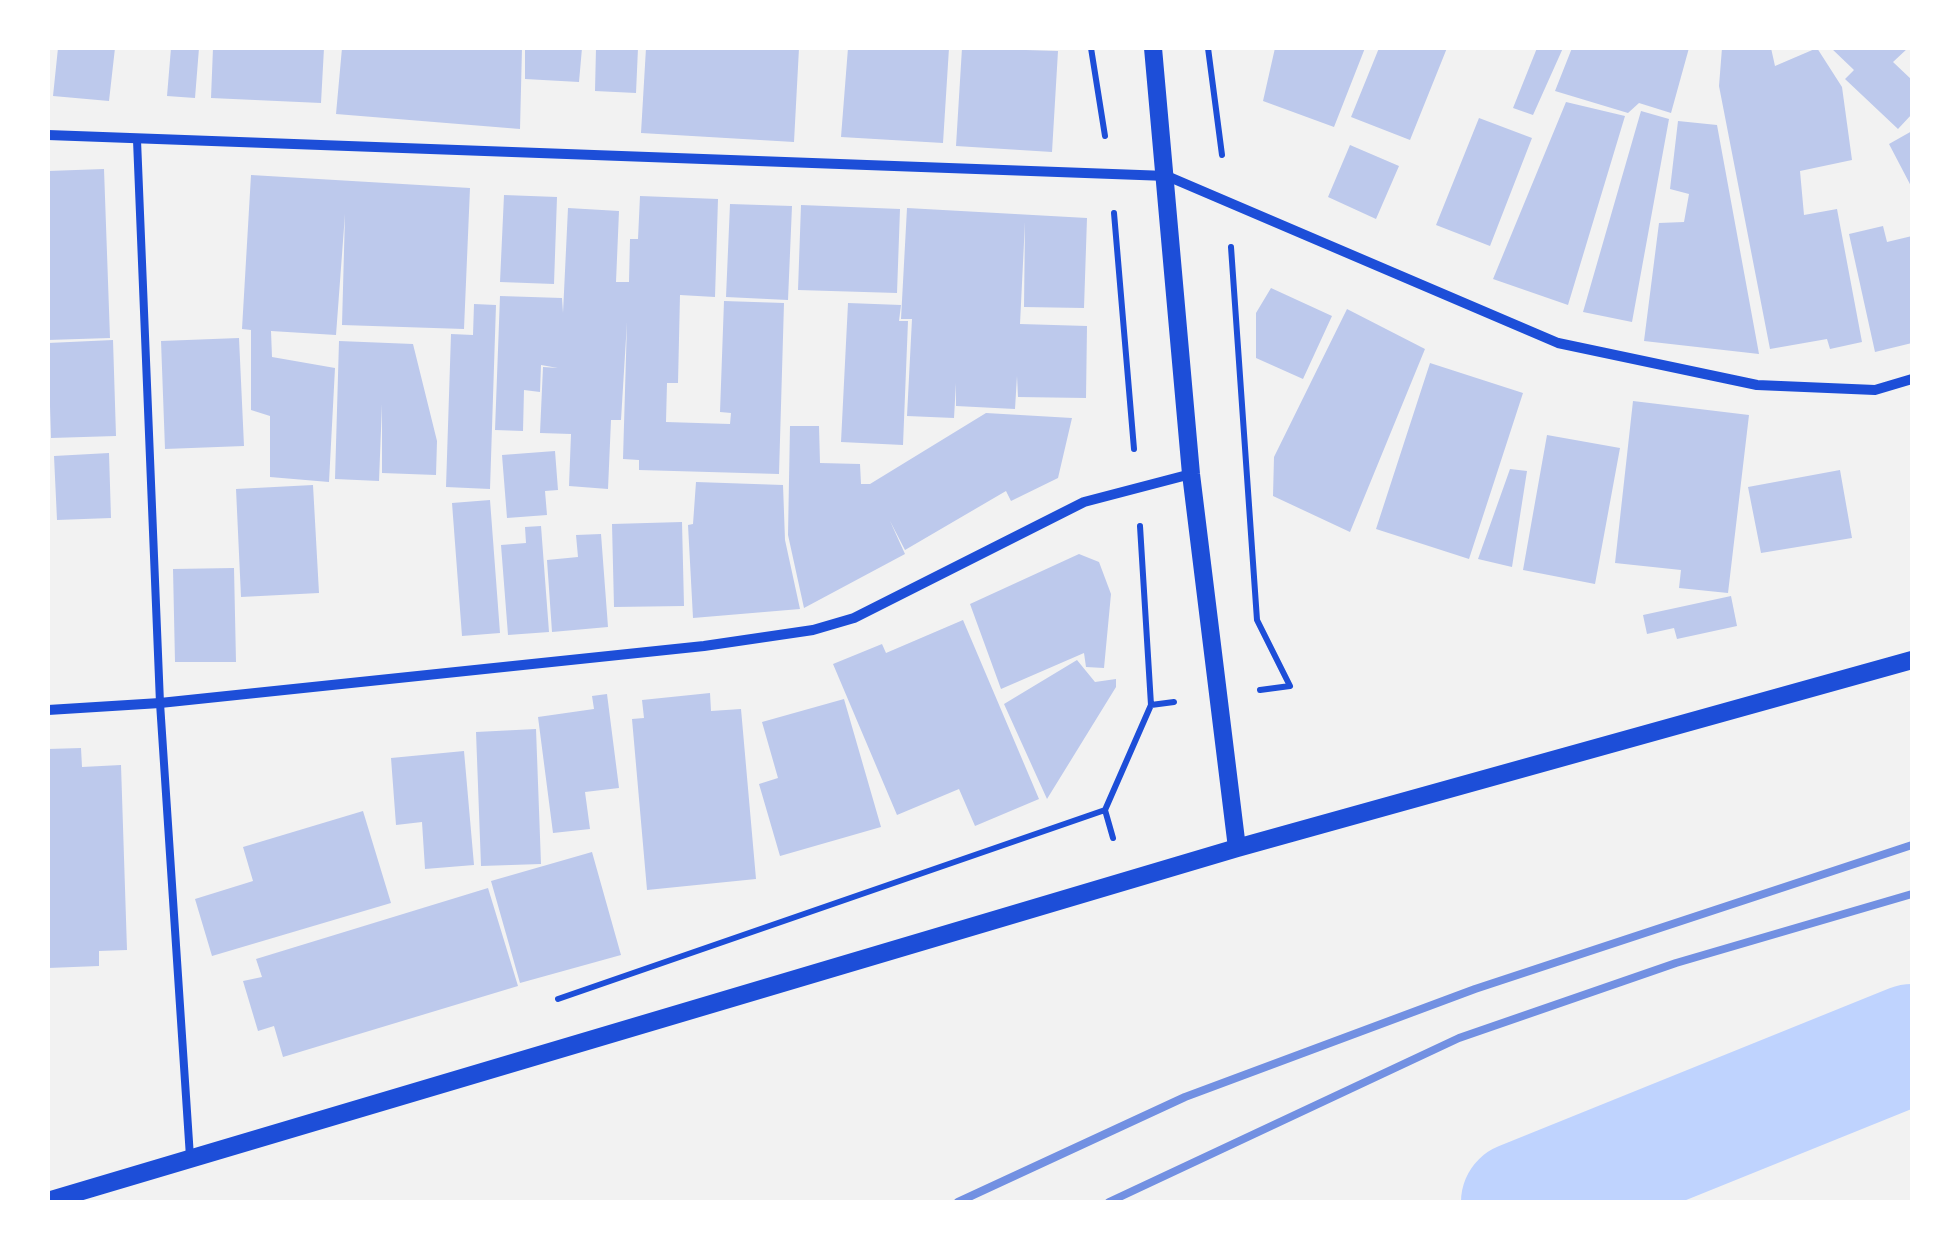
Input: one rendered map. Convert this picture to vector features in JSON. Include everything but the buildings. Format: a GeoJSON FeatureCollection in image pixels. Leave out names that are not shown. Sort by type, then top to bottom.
{"type":"FeatureCollection","features":[{"type":"Feature","properties":{"kind":"street"},"geometry":{"type":"LineString","coordinates":[[1153,48],[1192,474],[1238,848]]}},
{"type":"Feature","properties":{"kind":"street"},"geometry":{"type":"LineString","coordinates":[[48,135],[1167,176],[1558,343],[1758,385],[1874,390],[1912,379]]}},
{"type":"Feature","properties":{"kind":"street"},"geometry":{"type":"LineString","coordinates":[[48,710],[160,703],[685,648],[813,630],[854,618],[1084,502],[1192,474]]}},
{"type":"Feature","properties":{"kind":"street"},"geometry":{"type":"LineString","coordinates":[[48,1202],[1238,848],[1912,660]]}},
{"type":"Feature","properties":{"kind":"lane"},"geometry":{"type":"LineString","coordinates":[[137,140],[160,703],[190,1158]]}},
{"type":"Feature","properties":{"kind":"path"},"geometry":{"type":"LineString","coordinates":[[1126,881],[1105,810],[1150,705]]}},
{"type":"Feature","properties":{"kind":"path"},"geometry":{"type":"LineString","coordinates":[[538,1006],[1105,810]]}},
{"type":"Feature","properties":{"kind":"waterway"},"geometry":{"type":"LineString","coordinates":[[1521,1202],[1912,1044]]}},
{"type":"Feature","properties":{"kind":"railway"},"geometry":{"type":"LineString","coordinates":[[958,1202],[1185,1097],[1475,989],[1912,845]]}},
{"type":"Feature","properties":{"kind":"railway"},"geometry":{"type":"LineString","coordinates":[[1109,1202],[1459,1038],[1676,963],[1912,894]]}}]}
